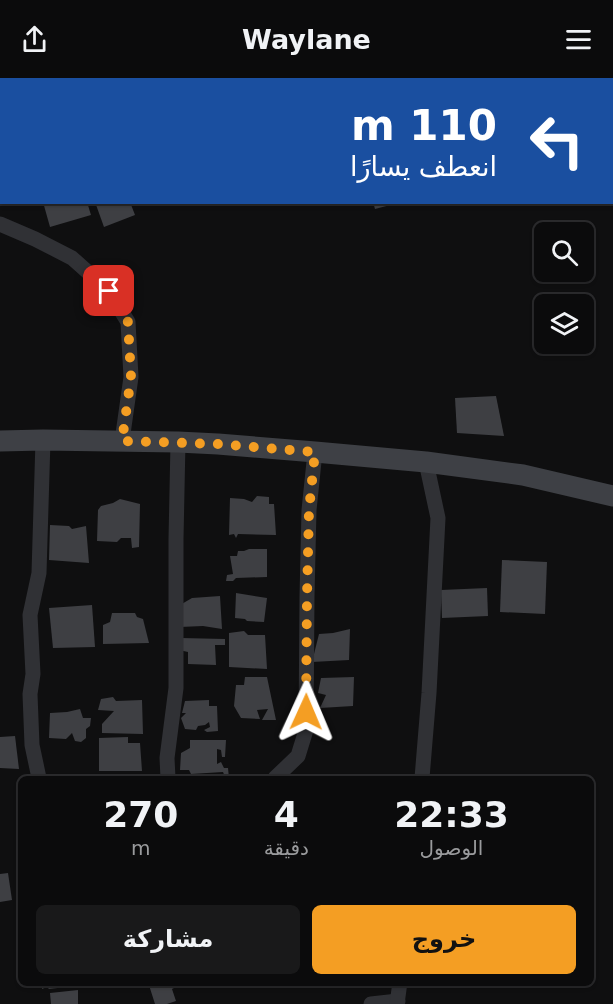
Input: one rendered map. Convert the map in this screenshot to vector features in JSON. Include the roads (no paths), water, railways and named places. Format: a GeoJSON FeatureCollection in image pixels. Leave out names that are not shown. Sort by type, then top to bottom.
{"type":"FeatureCollection","features":[{"type":"Feature","properties":{"kind":"main road"},"geometry":{"type":"LineString","coordinates":[[0,441],[178,442],[315,452],[426,462],[523,475],[613,496]]}},
{"type":"Feature","properties":{"kind":"street"},"geometry":{"type":"LineString","coordinates":[[0,224],[72,258],[109,291],[128,322],[131,377],[122,441]]}},
{"type":"Feature","properties":{"kind":"street"},"geometry":{"type":"LineString","coordinates":[[39,776],[32,745],[30,694],[33,674],[30,615],[39,573],[43,440]]}},
{"type":"Feature","properties":{"kind":"street"},"geometry":{"type":"LineString","coordinates":[[168,776],[167,758],[176,688],[178,442]]}},
{"type":"Feature","properties":{"kind":"street"},"geometry":{"type":"LineString","coordinates":[[277,776],[298,756],[306,730],[309,510],[315,452]]}},
{"type":"Feature","properties":{"kind":"street"},"geometry":{"type":"LineString","coordinates":[[422,776],[438,518],[426,462]]}},
{"type":"Feature","properties":{"kind":"street"},"geometry":{"type":"LineString","coordinates":[[371,1004],[398,1002],[400,986]]}}]}
